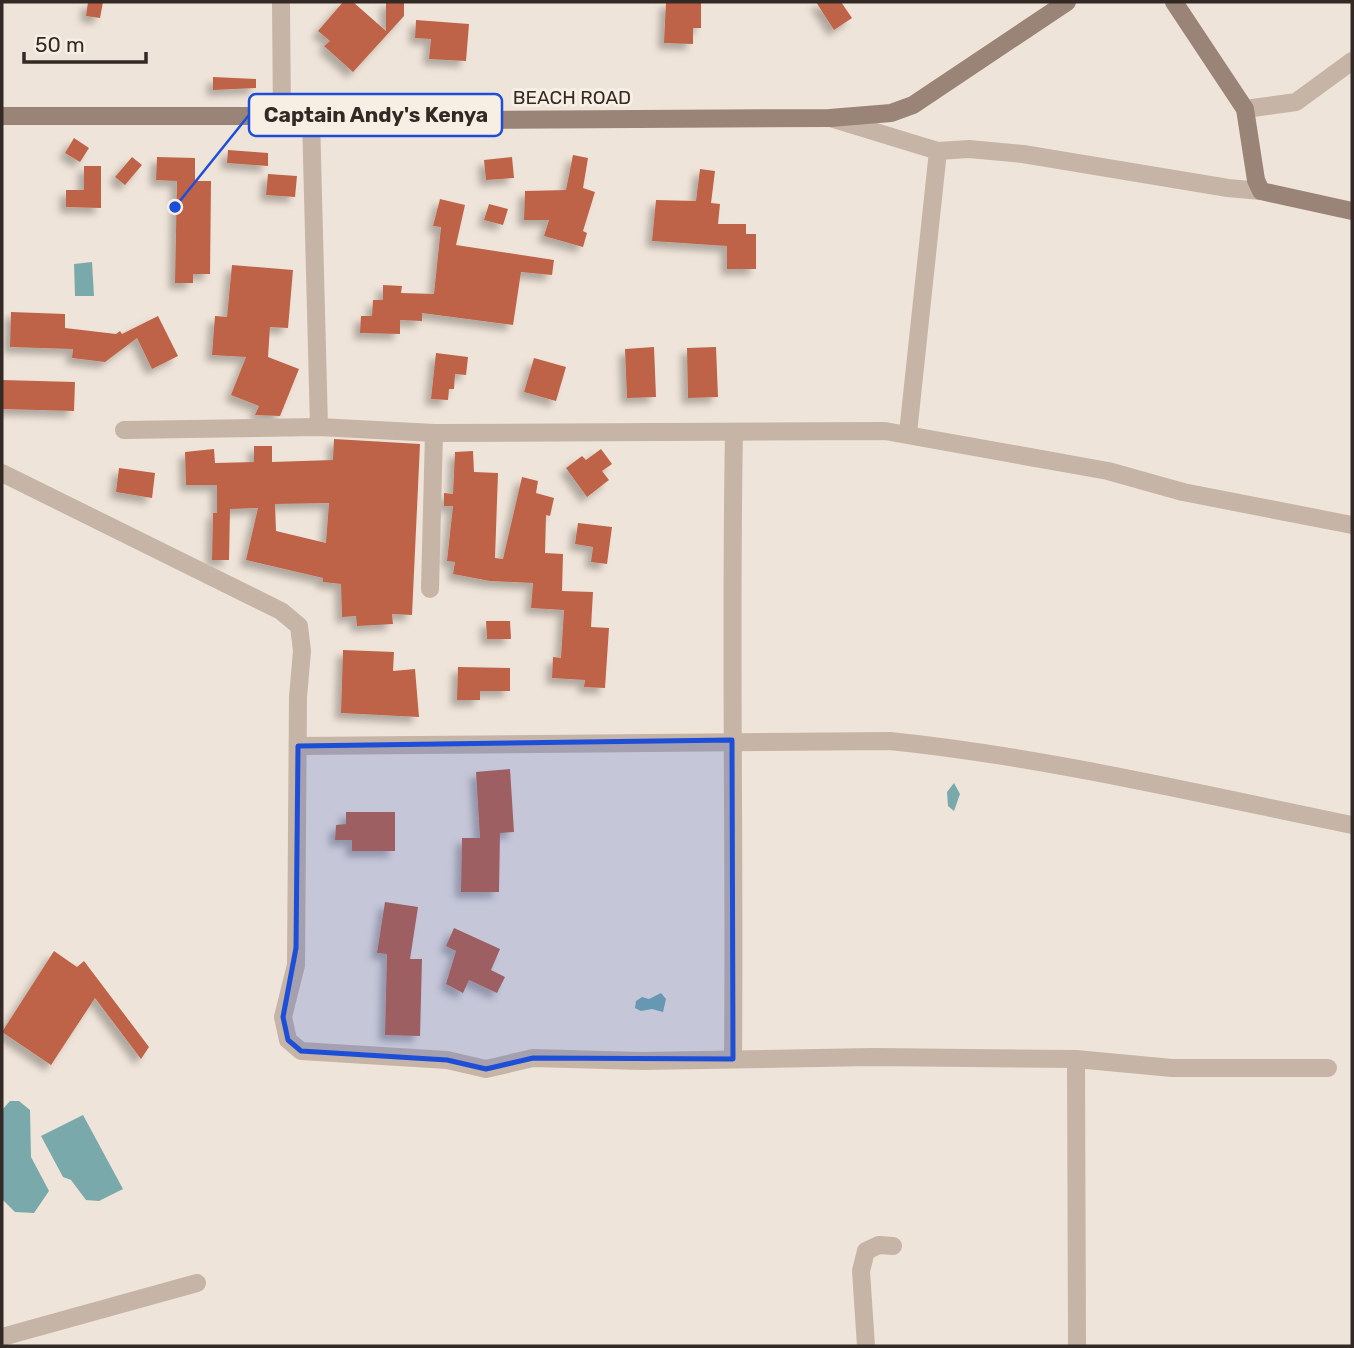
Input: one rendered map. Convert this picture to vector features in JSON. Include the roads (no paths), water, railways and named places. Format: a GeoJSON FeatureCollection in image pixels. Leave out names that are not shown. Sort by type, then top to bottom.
{"type":"FeatureCollection","features":[{"type":"Feature","properties":{"kind":"main road","name":"BEACH ROAD"},"geometry":{"type":"LineString","coordinates":[[2,116],[259,116],[282,121],[311,118],[830,118],[891,113],[913,105],[1067,2]]}},
{"type":"Feature","properties":{"kind":"main road"},"geometry":{"type":"LineString","coordinates":[[1174,2],[1245,109],[1256,180],[1261,191],[1352,211]]}},
{"type":"Feature","properties":{"kind":"street"},"geometry":{"type":"LineString","coordinates":[[281,2],[282,121]]}},
{"type":"Feature","properties":{"kind":"street"},"geometry":{"type":"LineString","coordinates":[[1245,109],[1296,102],[1352,61]]}},
{"type":"Feature","properties":{"kind":"street"},"geometry":{"type":"LineString","coordinates":[[311,118],[319,427]]}},
{"type":"Feature","properties":{"kind":"street"},"geometry":{"type":"LineString","coordinates":[[830,118],[938,151],[970,149],[1023,154],[1228,188],[1261,191]]}},
{"type":"Feature","properties":{"kind":"street"},"geometry":{"type":"LineString","coordinates":[[908,433],[938,151]]}},
{"type":"Feature","properties":{"kind":"street"},"geometry":{"type":"LineString","coordinates":[[124,430],[319,427],[434,433],[853,429],[908,433],[1108,471],[1183,492],[1352,525]]}},
{"type":"Feature","properties":{"kind":"street"},"geometry":{"type":"LineString","coordinates":[[733,1059],[734,432]]}},
{"type":"Feature","properties":{"kind":"street"},"geometry":{"type":"LineString","coordinates":[[430,589],[434,433]]}},
{"type":"Feature","properties":{"kind":"street"},"geometry":{"type":"LineString","coordinates":[[2,473],[295,620],[302,642],[296,965],[282,1017],[288,1040],[301,1051],[447,1060],[486,1069],[533,1058],[642,1062],[733,1059],[1076,1059],[1172,1068],[1328,1068]]}},
{"type":"Feature","properties":{"kind":"street"},"geometry":{"type":"LineString","coordinates":[[298,746],[732,740],[890,741],[938,746],[1149,784],[1352,825]]}},
{"type":"Feature","properties":{"kind":"street"},"geometry":{"type":"LineString","coordinates":[[1076,1059],[1077,1346]]}},
{"type":"Feature","properties":{"kind":"street"},"geometry":{"type":"LineString","coordinates":[[866,1346],[862,1271],[866,1251],[879,1245],[893,1246]]}},
{"type":"Feature","properties":{"kind":"street"},"geometry":{"type":"LineString","coordinates":[[2,1337],[197,1283]]}},
{"type":"Feature","properties":{"kind":"water"},"geometry":{"type":"Polygon","coordinates":[[[92,262],[94,296],[75,296],[74,264],[92,262]]]}},
{"type":"Feature","properties":{"kind":"water"},"geometry":{"type":"Polygon","coordinates":[[[954,783],[960,794],[954,811],[948,806],[947,792],[954,783]]]}},
{"type":"Feature","properties":{"kind":"water"},"geometry":{"type":"Polygon","coordinates":[[[661,993],[666,999],[663,1012],[652,1009],[641,1011],[635,1008],[636,1001],[642,997],[649,999],[661,993]]]}},
{"type":"Feature","properties":{"kind":"water"},"geometry":{"type":"Polygon","coordinates":[[[10,1101],[19,1101],[30,1110],[31,1157],[49,1191],[34,1213],[15,1212],[2,1199],[2,1110],[10,1101]]]}},
{"type":"Feature","properties":{"kind":"water"},"geometry":{"type":"Polygon","coordinates":[[[83,1115],[123,1189],[99,1201],[86,1200],[71,1180],[63,1177],[41,1136],[83,1115]]]}},
{"type":"Feature","properties":{"kind":"place","name":"Captain Andy's Kenya"},"geometry":{"type":"Point","coordinates":[175,207]}}]}
